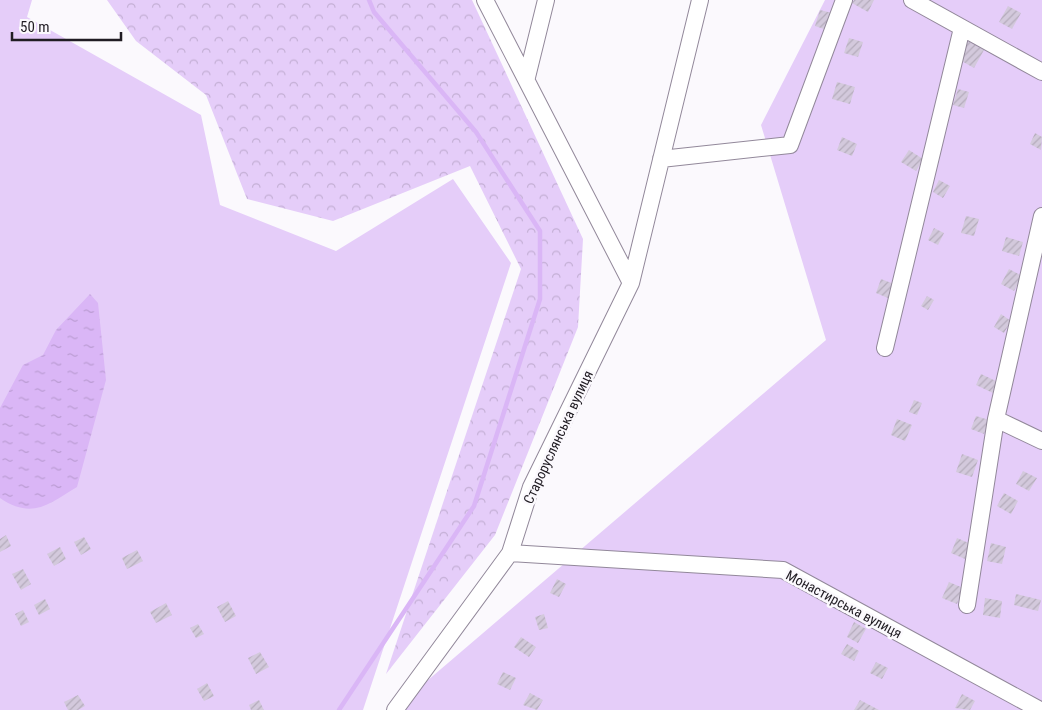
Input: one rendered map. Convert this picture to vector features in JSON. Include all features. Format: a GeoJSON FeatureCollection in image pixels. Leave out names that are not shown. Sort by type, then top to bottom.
{"type":"FeatureCollection","features":[{"type":"Feature","properties":{"kind":"street"},"geometry":{"type":"LineString","coordinates":[[484,0],[526,77],[631,283]]}},
{"type":"Feature","properties":{"kind":"street"},"geometry":{"type":"LineString","coordinates":[[526,77],[546,0]]}},
{"type":"Feature","properties":{"kind":"street","name":"Староруслянська вулиця"},"geometry":{"type":"LineString","coordinates":[[395,710],[510,553],[531,487],[631,283],[700,0]]}},
{"type":"Feature","properties":{"kind":"street"},"geometry":{"type":"LineString","coordinates":[[661,159],[790,145],[844,0]]}},
{"type":"Feature","properties":{"kind":"street"},"geometry":{"type":"LineString","coordinates":[[912,0],[1042,72]]}},
{"type":"Feature","properties":{"kind":"street"},"geometry":{"type":"LineString","coordinates":[[885,348],[962,28]]}},
{"type":"Feature","properties":{"kind":"street"},"geometry":{"type":"LineString","coordinates":[[967,605],[996,419],[1042,216]]}},
{"type":"Feature","properties":{"kind":"street"},"geometry":{"type":"LineString","coordinates":[[996,419],[1042,442]]}},
{"type":"Feature","properties":{"kind":"street","name":"Монастирська вулиця"},"geometry":{"type":"LineString","coordinates":[[510,553],[783,570],[1040,710]]}},
{"type":"Feature","properties":{"kind":"green space"},"geometry":{"type":"Polygon","coordinates":[[[0,0],[32,0],[27,17],[201,115],[220,205],[336,251],[453,179],[511,263],[363,710],[0,710],[0,0]]]}},
{"type":"Feature","properties":{"kind":"green space"},"geometry":{"type":"Polygon","coordinates":[[[107,0],[472,0],[583,239],[578,327],[495,535],[386,674],[521,269],[470,166],[333,221],[247,199],[206,95],[136,41],[107,0]]]}},
{"type":"Feature","properties":{"kind":"green space"},"geometry":{"type":"Polygon","coordinates":[[[825,0],[1042,0],[1042,710],[393,710],[826,340],[761,125],[825,0]]]}},
{"type":"Feature","properties":{"kind":"water"},"geometry":{"type":"Polygon","coordinates":[[[90,294],[98,303],[106,380],[77,487],[49,504],[40,507],[31,509],[11,505],[0,498],[0,408],[23,365],[43,355],[56,330],[90,294]]]}},
{"type":"Feature","properties":{"kind":"building"},"geometry":{"type":"Polygon","coordinates":[[[854,0],[874,0],[868,12],[852,3],[854,0]]]}},
{"type":"Feature","properties":{"kind":"building"},"geometry":{"type":"Polygon","coordinates":[[[1008,6],[1021,13],[1012,29],[999,22],[1008,6]]]}},
{"type":"Feature","properties":{"kind":"building"},"geometry":{"type":"Polygon","coordinates":[[[820,10],[832,13],[827,30],[815,26],[820,10]]]}},
{"type":"Feature","properties":{"kind":"building"},"geometry":{"type":"Polygon","coordinates":[[[849,38],[863,42],[858,57],[844,53],[849,38]]]}},
{"type":"Feature","properties":{"kind":"building"},"geometry":{"type":"Polygon","coordinates":[[[968,41],[984,50],[974,68],[958,59],[968,41]]]}},
{"type":"Feature","properties":{"kind":"building"},"geometry":{"type":"Polygon","coordinates":[[[837,82],[855,87],[850,104],[832,99],[837,82]]]}},
{"type":"Feature","properties":{"kind":"building"},"geometry":{"type":"Polygon","coordinates":[[[958,89],[969,92],[964,108],[953,105],[958,89]]]}},
{"type":"Feature","properties":{"kind":"building"},"geometry":{"type":"Polygon","coordinates":[[[1035,133],[1042,137],[1041,150],[1030,144],[1035,133]]]}},
{"type":"Feature","properties":{"kind":"building"},"geometry":{"type":"Polygon","coordinates":[[[842,137],[857,144],[852,156],[837,150],[842,137]]]}},
{"type":"Feature","properties":{"kind":"building"},"geometry":{"type":"Polygon","coordinates":[[[909,150],[923,159],[916,171],[901,162],[909,150]]]}},
{"type":"Feature","properties":{"kind":"building"},"geometry":{"type":"Polygon","coordinates":[[[939,180],[950,186],[943,198],[933,192],[939,180]]]}},
{"type":"Feature","properties":{"kind":"building"},"geometry":{"type":"Polygon","coordinates":[[[966,216],[979,219],[974,236],[961,233],[966,216]]]}},
{"type":"Feature","properties":{"kind":"building"},"geometry":{"type":"Polygon","coordinates":[[[934,228],[944,233],[938,245],[928,240],[934,228]]]}},
{"type":"Feature","properties":{"kind":"building"},"geometry":{"type":"Polygon","coordinates":[[[1006,237],[1023,242],[1019,256],[1002,251],[1006,237]]]}},
{"type":"Feature","properties":{"kind":"building"},"geometry":{"type":"Polygon","coordinates":[[[1009,269],[1022,276],[1014,291],[1001,284],[1009,269]]]}},
{"type":"Feature","properties":{"kind":"building"},"geometry":{"type":"Polygon","coordinates":[[[881,279],[894,284],[888,298],[876,293],[881,279]]]}},
{"type":"Feature","properties":{"kind":"building"},"geometry":{"type":"Polygon","coordinates":[[[927,296],[934,300],[928,310],[921,306],[927,296]]]}},
{"type":"Feature","properties":{"kind":"building"},"geometry":{"type":"Polygon","coordinates":[[[1001,314],[1011,321],[1004,333],[994,327],[1001,314]]]}},
{"type":"Feature","properties":{"kind":"building"},"geometry":{"type":"Polygon","coordinates":[[[981,374],[998,382],[993,393],[976,385],[981,374]]]}},
{"type":"Feature","properties":{"kind":"building"},"geometry":{"type":"Polygon","coordinates":[[[914,400],[922,403],[917,415],[909,412],[914,400]]]}},
{"type":"Feature","properties":{"kind":"building"},"geometry":{"type":"Polygon","coordinates":[[[976,416],[989,420],[984,434],[971,429],[976,416]]]}},
{"type":"Feature","properties":{"kind":"building"},"geometry":{"type":"Polygon","coordinates":[[[897,419],[912,425],[905,441],[891,435],[897,419]]]}},
{"type":"Feature","properties":{"kind":"building"},"geometry":{"type":"Polygon","coordinates":[[[962,454],[978,460],[972,477],[956,472],[962,454]]]}},
{"type":"Feature","properties":{"kind":"building"},"geometry":{"type":"Polygon","coordinates":[[[1023,471],[1037,478],[1029,491],[1016,484],[1023,471]]]}},
{"type":"Feature","properties":{"kind":"building"},"geometry":{"type":"Polygon","coordinates":[[[1004,493],[1018,501],[1011,514],[997,506],[1004,493]]]}},
{"type":"Feature","properties":{"kind":"building"},"geometry":{"type":"Polygon","coordinates":[[[6,535],[11,546],[0,552],[0,539],[6,535]]]}},
{"type":"Feature","properties":{"kind":"building"},"geometry":{"type":"Polygon","coordinates":[[[84,537],[91,549],[81,555],[74,542],[84,537]]]}},
{"type":"Feature","properties":{"kind":"building"},"geometry":{"type":"Polygon","coordinates":[[[957,538],[971,544],[965,559],[951,553],[957,538]]]}},
{"type":"Feature","properties":{"kind":"building"},"geometry":{"type":"Polygon","coordinates":[[[991,543],[1006,547],[1002,564],[987,561],[991,543]]]}},
{"type":"Feature","properties":{"kind":"building"},"geometry":{"type":"Polygon","coordinates":[[[60,547],[66,559],[54,566],[47,554],[60,547]]]}},
{"type":"Feature","properties":{"kind":"building"},"geometry":{"type":"Polygon","coordinates":[[[137,550],[143,561],[127,569],[122,558],[137,550]]]}},
{"type":"Feature","properties":{"kind":"building"},"geometry":{"type":"Polygon","coordinates":[[[23,569],[31,584],[21,590],[12,574],[23,569]]]}},
{"type":"Feature","properties":{"kind":"building"},"geometry":{"type":"Polygon","coordinates":[[[557,579],[566,584],[559,597],[550,593],[557,579]]]}},
{"type":"Feature","properties":{"kind":"building"},"geometry":{"type":"Polygon","coordinates":[[[949,582],[963,588],[957,604],[942,598],[949,582]]]}},
{"type":"Feature","properties":{"kind":"building"},"geometry":{"type":"Polygon","coordinates":[[[1016,594],[1041,600],[1038,611],[1014,605],[1016,594]]]}},
{"type":"Feature","properties":{"kind":"building"},"geometry":{"type":"Polygon","coordinates":[[[985,598],[1002,601],[1000,618],[983,615],[985,598]]]}},
{"type":"Feature","properties":{"kind":"building"},"geometry":{"type":"Polygon","coordinates":[[[45,599],[50,609],[39,615],[34,605],[45,599]]]}},
{"type":"Feature","properties":{"kind":"building"},"geometry":{"type":"Polygon","coordinates":[[[228,601],[236,616],[225,622],[217,607],[228,601]]]}},
{"type":"Feature","properties":{"kind":"building"},"geometry":{"type":"Polygon","coordinates":[[[166,603],[172,615],[156,623],[150,612],[166,603]]]}},
{"type":"Feature","properties":{"kind":"building"},"geometry":{"type":"Polygon","coordinates":[[[23,610],[29,622],[21,626],[15,614],[23,610]]]}},
{"type":"Feature","properties":{"kind":"building"},"geometry":{"type":"Polygon","coordinates":[[[544,614],[548,628],[539,630],[535,617],[544,614]]]}},
{"type":"Feature","properties":{"kind":"building"},"geometry":{"type":"Polygon","coordinates":[[[854,622],[866,629],[858,643],[847,637],[854,622]]]}},
{"type":"Feature","properties":{"kind":"building"},"geometry":{"type":"Polygon","coordinates":[[[198,624],[204,634],[196,638],[190,628],[198,624]]]}},
{"type":"Feature","properties":{"kind":"building"},"geometry":{"type":"Polygon","coordinates":[[[521,637],[536,647],[529,657],[514,647],[521,637]]]}},
{"type":"Feature","properties":{"kind":"building"},"geometry":{"type":"Polygon","coordinates":[[[847,644],[859,651],[854,661],[841,654],[847,644]]]}},
{"type":"Feature","properties":{"kind":"building"},"geometry":{"type":"Polygon","coordinates":[[[260,652],[269,667],[256,674],[248,658],[260,652]]]}},
{"type":"Feature","properties":{"kind":"building"},"geometry":{"type":"Polygon","coordinates":[[[876,662],[888,668],[882,679],[870,673],[876,662]]]}},
{"type":"Feature","properties":{"kind":"building"},"geometry":{"type":"Polygon","coordinates":[[[503,672],[516,678],[510,690],[497,684],[503,672]]]}},
{"type":"Feature","properties":{"kind":"building"},"geometry":{"type":"Polygon","coordinates":[[[207,683],[214,696],[204,701],[197,689],[207,683]]]}},
{"type":"Feature","properties":{"kind":"building"},"geometry":{"type":"Polygon","coordinates":[[[530,693],[543,700],[537,710],[523,705],[530,693]]]}},
{"type":"Feature","properties":{"kind":"building"},"geometry":{"type":"Polygon","coordinates":[[[962,694],[975,701],[970,710],[955,708],[962,694]]]}},
{"type":"Feature","properties":{"kind":"building"},"geometry":{"type":"Polygon","coordinates":[[[78,695],[85,706],[78,710],[68,710],[64,702],[78,695]]]}},
{"type":"Feature","properties":{"kind":"building"},"geometry":{"type":"Polygon","coordinates":[[[259,700],[264,710],[251,710],[249,705],[259,700]]]}},
{"type":"Feature","properties":{"kind":"building"},"geometry":{"type":"Polygon","coordinates":[[[860,700],[879,710],[854,710],[860,700]]]}},
{"type":"Feature","properties":{"kind":"waterway"},"geometry":{"type":"LineString","coordinates":[[339,710],[474,506],[540,299],[540,231],[476,132],[374,12],[369,0]]}}]}
